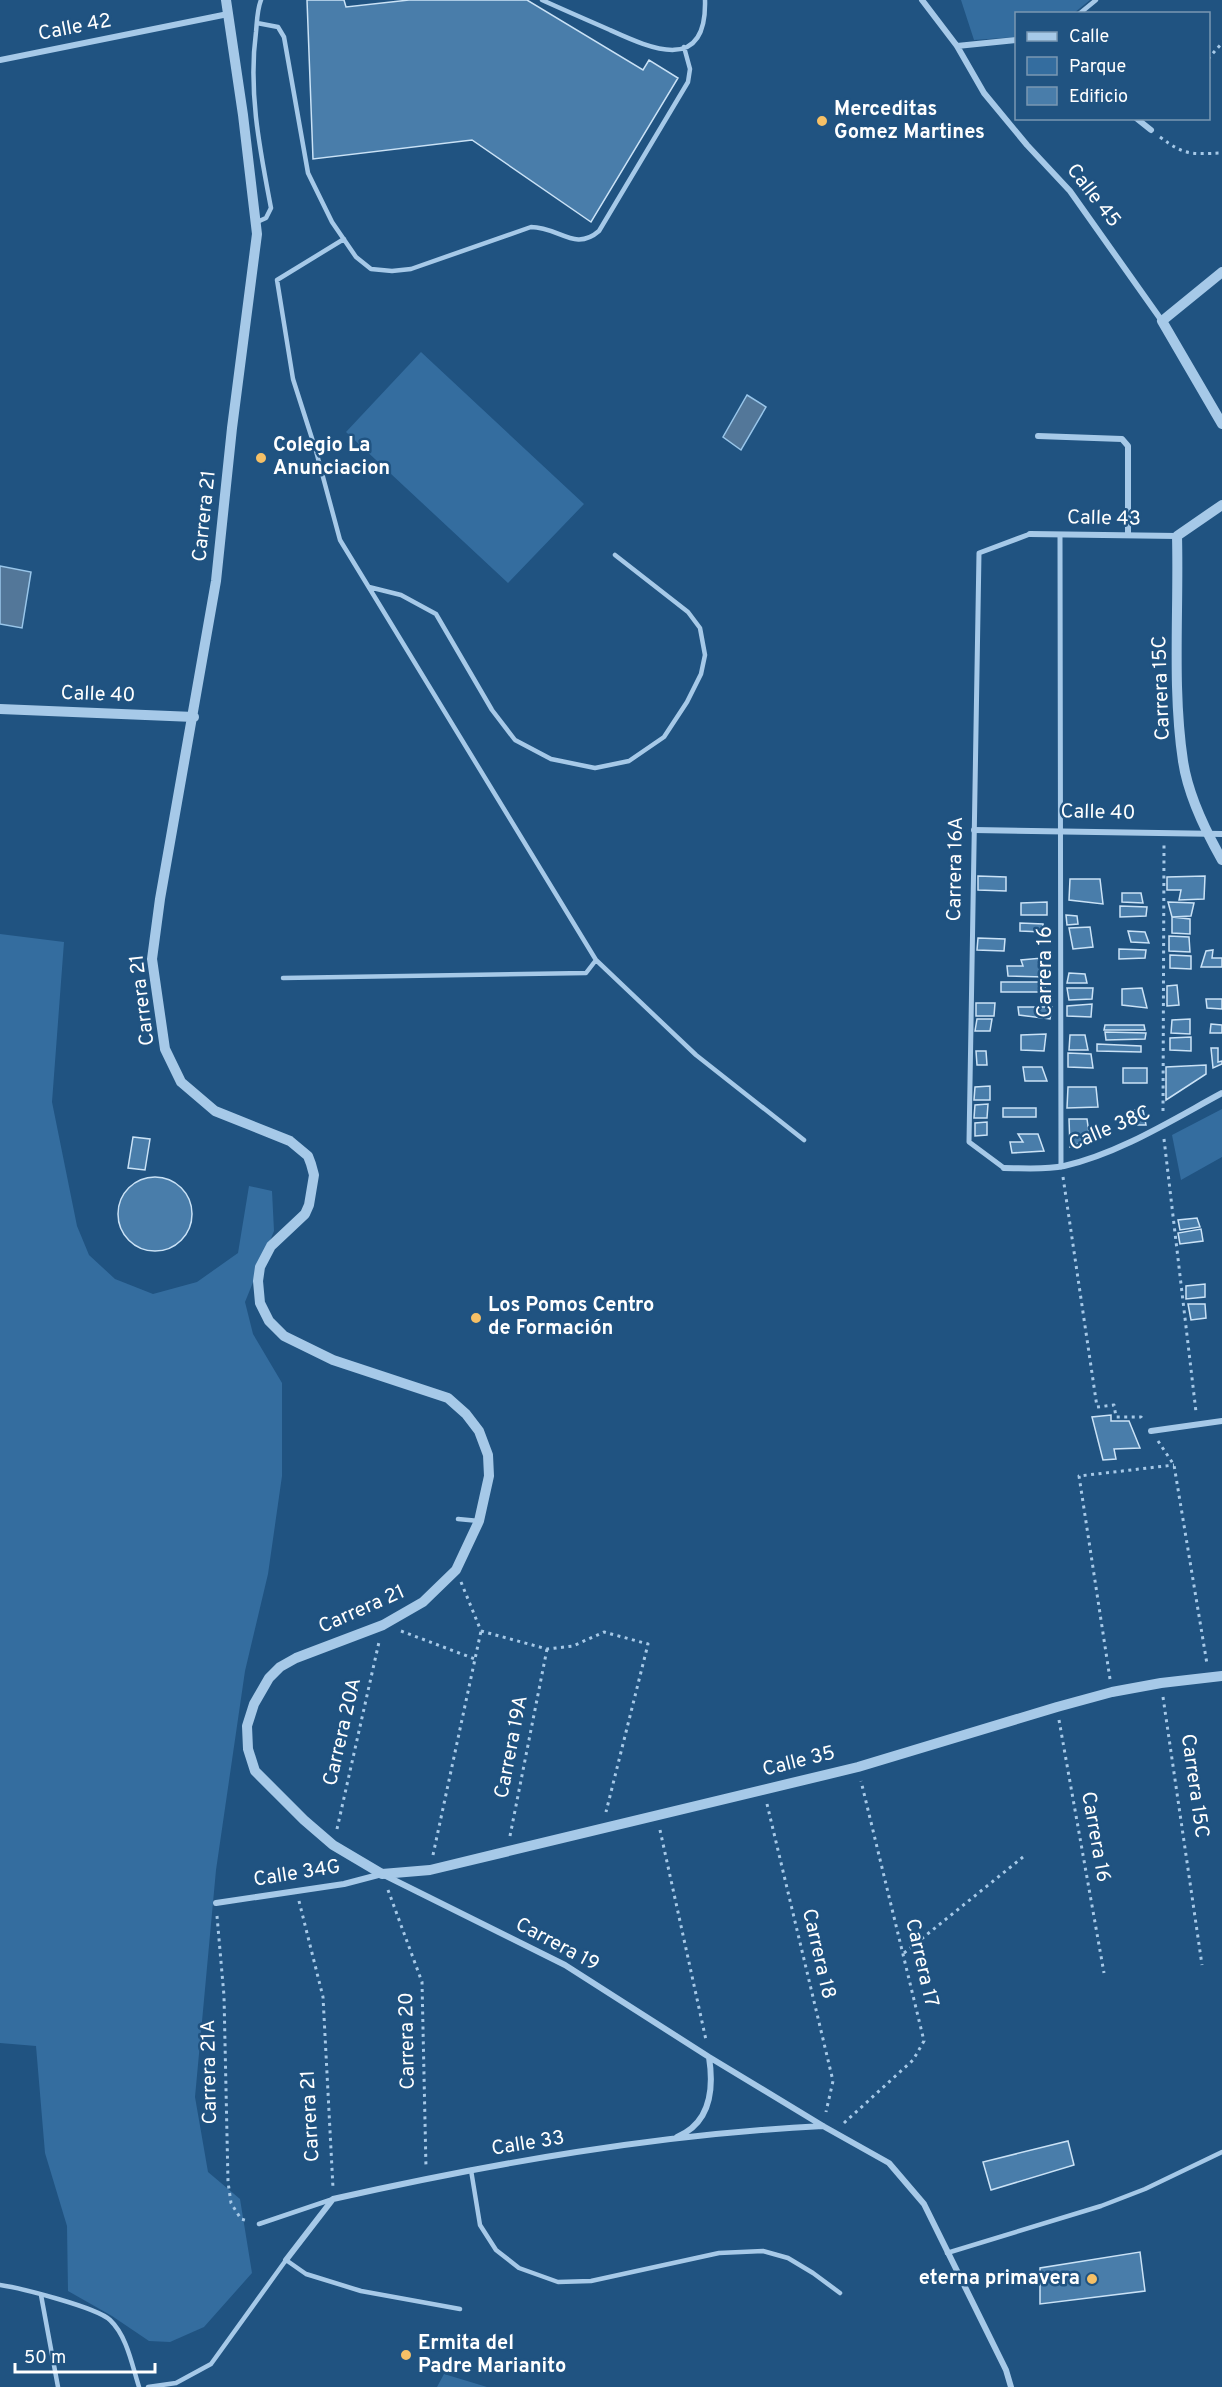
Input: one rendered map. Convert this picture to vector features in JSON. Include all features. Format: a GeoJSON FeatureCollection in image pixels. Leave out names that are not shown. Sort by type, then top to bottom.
{"type":"FeatureCollection","features":[{"type":"Feature","properties":{"kind":"street","name":"Carrera 21"},"geometry":{"type":"LineString","coordinates":[[226,0],[257,234],[232,428],[216,581],[194,717],[160,899],[152,959],[165,1049],[181,1082],[215,1111],[290,1141],[308,1156],[311,1164],[314,1175],[309,1205],[305,1214],[271,1246],[261,1267],[258,1281],[261,1303],[269,1321],[284,1336],[333,1360],[448,1398],[466,1414],[479,1431],[488,1455],[489,1476],[479,1521],[456,1570],[423,1602],[383,1625],[297,1658],[280,1667],[269,1678],[254,1704],[247,1726],[248,1749],[255,1771],[304,1820],[333,1845],[382,1874]]}},
{"type":"Feature","properties":{"kind":"street","name":"Calle 45"},"geometry":{"type":"LineString","coordinates":[[922,0],[957,46],[984,93],[1026,145],[1070,191],[1162,321],[1222,424]]}},
{"type":"Feature","properties":{"kind":"street","name":"Calle 42"},"geometry":{"type":"LineString","coordinates":[[0,60],[228,14]]}},
{"type":"Feature","properties":{"kind":"street"},"geometry":{"type":"LineString","coordinates":[[957,46],[1015,40]]}},
{"type":"Feature","properties":{"kind":"street"},"geometry":{"type":"LineString","coordinates":[[1138,120],[1151,130]]}},
{"type":"Feature","properties":{"kind":"street"},"geometry":{"type":"LineString","coordinates":[[1162,321],[1222,272]]}},
{"type":"Feature","properties":{"kind":"street"},"geometry":{"type":"LineString","coordinates":[[1038,436],[1122,439],[1128,446],[1128,535]]}},
{"type":"Feature","properties":{"kind":"street"},"geometry":{"type":"LineString","coordinates":[[1177,536],[1222,505]]}},
{"type":"Feature","properties":{"kind":"street","name":"Calle 43"},"geometry":{"type":"LineString","coordinates":[[1030,534],[1177,536]]}},
{"type":"Feature","properties":{"kind":"street","name":"Carrera 16A"},"geometry":{"type":"LineString","coordinates":[[1004,1168],[969,1142],[979,553],[1030,534]]}},
{"type":"Feature","properties":{"kind":"street","name":"Carrera 16"},"geometry":{"type":"LineString","coordinates":[[1060,535],[1061,1167]]}},
{"type":"Feature","properties":{"kind":"street","name":"Carrera 15C"},"geometry":{"type":"LineString","coordinates":[[1177,536],[1178,681],[1183,763],[1194,799],[1222,860]]}},
{"type":"Feature","properties":{"kind":"street","name":"Calle 40"},"geometry":{"type":"LineString","coordinates":[[0,710],[194,717]]}},
{"type":"Feature","properties":{"kind":"street","name":"Calle 40"},"geometry":{"type":"LineString","coordinates":[[974,830],[1222,834]]}},
{"type":"Feature","properties":{"kind":"street","name":"Calle 38C"},"geometry":{"type":"LineString","coordinates":[[1004,1168],[1061,1167],[1100,1154],[1222,1093]]}},
{"type":"Feature","properties":{"kind":"street"},"geometry":{"type":"LineString","coordinates":[[1151,1431],[1222,1421]]}},
{"type":"Feature","properties":{"kind":"street","name":"Calle 35"},"geometry":{"type":"LineString","coordinates":[[382,1874],[430,1869],[858,1767],[1112,1692],[1161,1683],[1222,1676]]}},
{"type":"Feature","properties":{"kind":"street","name":"Carrera 19"},"geometry":{"type":"LineString","coordinates":[[382,1874],[565,1965],[709,2057],[889,2163],[924,2204],[1006,2370],[1011,2387]]}},
{"type":"Feature","properties":{"kind":"street","name":"Calle 34G"},"geometry":{"type":"LineString","coordinates":[[216,1903],[344,1884],[382,1874]]}},
{"type":"Feature","properties":{"kind":"street"},"geometry":{"type":"LineString","coordinates":[[671,2139],[680,2136],[697,2124],[708,2106],[712,2076],[709,2057]]}},
{"type":"Feature","properties":{"kind":"street","name":"Calle 33"},"geometry":{"type":"LineString","coordinates":[[333,2199],[471,2170],[671,2139],[823,2126]]}},
{"type":"Feature","properties":{"kind":"street"},"geometry":{"type":"LineString","coordinates":[[286,2260],[333,2199]]}},
{"type":"Feature","properties":{"kind":"lane"},"geometry":{"type":"LineString","coordinates":[[256,222],[266,218],[271,208],[255,116],[252,77],[261,0]]}},
{"type":"Feature","properties":{"kind":"lane"},"geometry":{"type":"LineString","coordinates":[[542,0],[640,44],[662,51],[678,51],[692,44],[701,31],[706,14],[705,0]]}},
{"type":"Feature","properties":{"kind":"lane"},"geometry":{"type":"LineString","coordinates":[[1081,12],[1096,0]]}},
{"type":"Feature","properties":{"kind":"lane"},"geometry":{"type":"LineString","coordinates":[[257,23],[278,27],[284,37],[308,174],[332,222],[356,257],[371,269],[392,271],[430,264],[531,227],[544,227],[572,240],[591,238],[599,231],[687,82],[690,69],[684,47]]}},
{"type":"Feature","properties":{"kind":"lane"},"geometry":{"type":"LineString","coordinates":[[344,239],[277,280],[293,379],[316,451],[340,540],[596,960],[696,1055],[804,1140]]}},
{"type":"Feature","properties":{"kind":"lane"},"geometry":{"type":"LineString","coordinates":[[369,587],[401,595],[436,614],[492,710],[515,740],[551,759],[595,768],[629,761],[663,737],[687,702],[701,674],[705,655],[700,628],[687,612],[615,555]]}},
{"type":"Feature","properties":{"kind":"lane"},"geometry":{"type":"LineString","coordinates":[[283,978],[586,973],[596,960]]}},
{"type":"Feature","properties":{"kind":"lane"},"geometry":{"type":"LineString","coordinates":[[458,1519],[479,1521]]}},
{"type":"Feature","properties":{"kind":"lane"},"geometry":{"type":"LineString","coordinates":[[947,2253],[1101,2206],[1145,2189],[1222,2152]]}},
{"type":"Feature","properties":{"kind":"lane"},"geometry":{"type":"LineString","coordinates":[[471,2170],[480,2225],[496,2250],[519,2268],[558,2282],[591,2281],[720,2253],[763,2251],[788,2258],[813,2273],[840,2294]]}},
{"type":"Feature","properties":{"kind":"lane"},"geometry":{"type":"LineString","coordinates":[[259,2224],[333,2199]]}},
{"type":"Feature","properties":{"kind":"lane"},"geometry":{"type":"LineString","coordinates":[[148,2387],[176,2383],[211,2364],[286,2260],[306,2274],[361,2291],[460,2309]]}},
{"type":"Feature","properties":{"kind":"lane"},"geometry":{"type":"LineString","coordinates":[[0,2285],[91,2309],[109,2319],[122,2338],[140,2387]]}},
{"type":"Feature","properties":{"kind":"lane"},"geometry":{"type":"LineString","coordinates":[[41,2295],[58,2387]]}},
{"type":"Feature","properties":{"kind":"lane"},"geometry":{"type":"LineString","coordinates":[[176,2383],[184,2387]]}},
{"type":"Feature","properties":{"kind":"path"},"geometry":{"type":"LineString","coordinates":[[1210,58],[1222,43]]}},
{"type":"Feature","properties":{"kind":"path"},"geometry":{"type":"LineString","coordinates":[[1151,130],[1176,150],[1188,154],[1222,153]]}},
{"type":"Feature","properties":{"kind":"path"},"geometry":{"type":"LineString","coordinates":[[1061,1167],[1097,1407],[1114,1405],[1116,1417],[1141,1417],[1174,1465],[1209,1677]]}},
{"type":"Feature","properties":{"kind":"path"},"geometry":{"type":"LineString","coordinates":[[1112,1692],[1078,1476],[1174,1465]]}},
{"type":"Feature","properties":{"kind":"path"},"geometry":{"type":"LineString","coordinates":[[430,1869],[481,1631],[456,1570]]}},
{"type":"Feature","properties":{"kind":"path"},"geometry":{"type":"LineString","coordinates":[[383,1625],[475,1659]]}},
{"type":"Feature","properties":{"kind":"path","name":"Carrera 20A"},"geometry":{"type":"LineString","coordinates":[[333,1845],[383,1625]]}},
{"type":"Feature","properties":{"kind":"path"},"geometry":{"type":"LineString","coordinates":[[481,1631],[547,1649],[573,1646],[604,1632],[648,1644],[602,1828]]}},
{"type":"Feature","properties":{"kind":"path","name":"Carrera 19A"},"geometry":{"type":"LineString","coordinates":[[507,1851],[547,1649]]}},
{"type":"Feature","properties":{"kind":"path","name":"Carrera 15C"},"geometry":{"type":"LineString","coordinates":[[1161,1683],[1202,1965]]}},
{"type":"Feature","properties":{"kind":"path","name":"Carrera 16"},"geometry":{"type":"LineString","coordinates":[[1057,1707],[1104,1972]]}},
{"type":"Feature","properties":{"kind":"path","name":"Carrera 17"},"geometry":{"type":"LineString","coordinates":[[834,2132],[913,2060],[924,2041],[858,1767]]}},
{"type":"Feature","properties":{"kind":"path","name":"Carrera 18"},"geometry":{"type":"LineString","coordinates":[[764,1790],[833,2081],[823,2126]]}},
{"type":"Feature","properties":{"kind":"path"},"geometry":{"type":"LineString","coordinates":[[656,1815],[709,2057]]}},
{"type":"Feature","properties":{"kind":"path"},"geometry":{"type":"LineString","coordinates":[[904,1953],[1023,1857]]}},
{"type":"Feature","properties":{"kind":"path","name":"Carrera 20"},"geometry":{"type":"LineString","coordinates":[[382,1874],[422,1982],[426,2178]]}},
{"type":"Feature","properties":{"kind":"path","name":"Carrera 21"},"geometry":{"type":"LineString","coordinates":[[296,1891],[323,1997],[333,2199]]}},
{"type":"Feature","properties":{"kind":"path","name":"Carrera 21A"},"geometry":{"type":"LineString","coordinates":[[216,1903],[224,1996],[228,2182],[231,2203],[241,2219],[259,2224]]}},
{"type":"Feature","properties":{"kind":"green space"},"geometry":{"type":"Polygon","coordinates":[[[961,0],[1090,0],[1075,12],[1015,12],[1015,37],[974,40],[961,0]]]}},
{"type":"Feature","properties":{"kind":"green space"},"geometry":{"type":"Polygon","coordinates":[[[421,352],[584,504],[508,583],[346,432],[421,352]]]}},
{"type":"Feature","properties":{"kind":"green space"},"geometry":{"type":"Polygon","coordinates":[[[0,934],[64,942],[52,1102],[77,1226],[89,1255],[115,1279],[153,1294],[197,1282],[238,1253],[249,1186],[272,1191],[274,1231],[245,1302],[253,1334],[282,1383],[282,1476],[268,1574],[245,1671],[216,1870],[195,2097],[208,2172],[240,2199],[252,2273],[204,2327],[170,2342],[149,2341],[112,2316],[68,2291],[67,2226],[45,2153],[36,2046],[0,2043],[0,934]]]}},
{"type":"Feature","properties":{"kind":"green space"},"geometry":{"type":"Polygon","coordinates":[[[1222,1109],[1222,1157],[1181,1180],[1172,1135],[1222,1109]]]}},
{"type":"Feature","properties":{"kind":"green space"},"geometry":{"type":"Polygon","coordinates":[[[444,2374],[487,2387],[437,2387],[444,2374]]]}},
{"type":"Feature","properties":{"kind":"shaded area"},"geometry":{"type":"Polygon","coordinates":[[[747,395],[766,407],[741,450],[723,437],[747,395]]]}},
{"type":"Feature","properties":{"kind":"shaded area"},"geometry":{"type":"Polygon","coordinates":[[[0,566],[31,572],[22,628],[0,624],[0,566]]]}},
{"type":"Feature","properties":{"kind":"building"},"geometry":{"type":"Polygon","coordinates":[[[307,0],[344,0],[346,7],[409,0],[527,0],[643,70],[649,60],[678,78],[591,222],[472,140],[313,159],[307,0]]]}},
{"type":"Feature","properties":{"kind":"building"},"geometry":{"type":"Polygon","coordinates":[[[978,876],[1006,877],[1006,891],[978,890],[978,876]]]}},
{"type":"Feature","properties":{"kind":"building"},"geometry":{"type":"Polygon","coordinates":[[[1205,876],[1204,899],[1179,900],[1181,890],[1167,890],[1167,877],[1205,876]]]}},
{"type":"Feature","properties":{"kind":"building"},"geometry":{"type":"Polygon","coordinates":[[[1070,879],[1100,879],[1103,904],[1069,900],[1070,879]]]}},
{"type":"Feature","properties":{"kind":"building"},"geometry":{"type":"Polygon","coordinates":[[[1122,893],[1141,893],[1143,903],[1122,902],[1122,893]]]}},
{"type":"Feature","properties":{"kind":"building"},"geometry":{"type":"Polygon","coordinates":[[[1047,902],[1047,915],[1021,915],[1021,903],[1047,902]]]}},
{"type":"Feature","properties":{"kind":"building"},"geometry":{"type":"Polygon","coordinates":[[[1168,902],[1194,903],[1191,916],[1172,917],[1168,902]]]}},
{"type":"Feature","properties":{"kind":"building"},"geometry":{"type":"Polygon","coordinates":[[[1120,906],[1147,907],[1146,916],[1120,917],[1120,906]]]}},
{"type":"Feature","properties":{"kind":"building"},"geometry":{"type":"Polygon","coordinates":[[[1066,915],[1077,916],[1078,924],[1067,925],[1066,915]]]}},
{"type":"Feature","properties":{"kind":"building"},"geometry":{"type":"Polygon","coordinates":[[[1172,917],[1190,919],[1190,934],[1172,933],[1172,917]]]}},
{"type":"Feature","properties":{"kind":"building"},"geometry":{"type":"Polygon","coordinates":[[[1020,923],[1043,924],[1043,932],[1020,931],[1020,923]]]}},
{"type":"Feature","properties":{"kind":"building"},"geometry":{"type":"Polygon","coordinates":[[[1090,927],[1093,947],[1073,949],[1069,928],[1090,927]]]}},
{"type":"Feature","properties":{"kind":"building"},"geometry":{"type":"Polygon","coordinates":[[[1128,931],[1145,932],[1149,943],[1131,942],[1128,931]]]}},
{"type":"Feature","properties":{"kind":"building"},"geometry":{"type":"Polygon","coordinates":[[[1169,936],[1189,937],[1190,952],[1169,951],[1169,936]]]}},
{"type":"Feature","properties":{"kind":"building"},"geometry":{"type":"Polygon","coordinates":[[[978,938],[1005,939],[1004,951],[977,950],[978,938]]]}},
{"type":"Feature","properties":{"kind":"building"},"geometry":{"type":"Polygon","coordinates":[[[1119,949],[1146,950],[1145,958],[1119,959],[1119,949]]]}},
{"type":"Feature","properties":{"kind":"building"},"geometry":{"type":"Polygon","coordinates":[[[1213,950],[1212,958],[1222,958],[1222,967],[1201,967],[1206,951],[1213,950]]]}},
{"type":"Feature","properties":{"kind":"building"},"geometry":{"type":"Polygon","coordinates":[[[1170,955],[1191,956],[1191,969],[1170,968],[1170,955]]]}},
{"type":"Feature","properties":{"kind":"building"},"geometry":{"type":"Polygon","coordinates":[[[1042,958],[1044,977],[1008,976],[1007,966],[1023,966],[1021,960],[1042,958]]]}},
{"type":"Feature","properties":{"kind":"building"},"geometry":{"type":"Polygon","coordinates":[[[1069,973],[1085,974],[1087,983],[1067,983],[1069,973]]]}},
{"type":"Feature","properties":{"kind":"building"},"geometry":{"type":"Polygon","coordinates":[[[1001,982],[1045,982],[1045,992],[1001,992],[1001,982]]]}},
{"type":"Feature","properties":{"kind":"building"},"geometry":{"type":"Polygon","coordinates":[[[1177,985],[1179,1005],[1167,1006],[1167,986],[1177,985]]]}},
{"type":"Feature","properties":{"kind":"building"},"geometry":{"type":"Polygon","coordinates":[[[1067,988],[1093,988],[1092,999],[1069,1000],[1067,988]]]}},
{"type":"Feature","properties":{"kind":"building"},"geometry":{"type":"Polygon","coordinates":[[[1142,988],[1147,1008],[1122,1005],[1122,989],[1142,988]]]}},
{"type":"Feature","properties":{"kind":"building"},"geometry":{"type":"Polygon","coordinates":[[[1206,999],[1222,999],[1222,1009],[1207,1008],[1206,999]]]}},
{"type":"Feature","properties":{"kind":"building"},"geometry":{"type":"Polygon","coordinates":[[[976,1003],[995,1003],[994,1016],[976,1016],[976,1003]]]}},
{"type":"Feature","properties":{"kind":"building"},"geometry":{"type":"Polygon","coordinates":[[[1092,1004],[1091,1017],[1067,1016],[1067,1006],[1092,1004]]]}},
{"type":"Feature","properties":{"kind":"building"},"geometry":{"type":"Polygon","coordinates":[[[1018,1007],[1052,1007],[1050,1019],[1019,1015],[1018,1007]]]}},
{"type":"Feature","properties":{"kind":"building"},"geometry":{"type":"Polygon","coordinates":[[[977,1019],[992,1019],[990,1031],[975,1031],[977,1019]]]}},
{"type":"Feature","properties":{"kind":"building"},"geometry":{"type":"Polygon","coordinates":[[[1190,1019],[1190,1034],[1171,1033],[1172,1020],[1190,1019]]]}},
{"type":"Feature","properties":{"kind":"building"},"geometry":{"type":"Polygon","coordinates":[[[1211,1024],[1222,1025],[1222,1033],[1210,1033],[1211,1024]]]}},
{"type":"Feature","properties":{"kind":"building"},"geometry":{"type":"Polygon","coordinates":[[[1105,1025],[1144,1025],[1145,1030],[1104,1030],[1105,1025]]]}},
{"type":"Feature","properties":{"kind":"building"},"geometry":{"type":"Polygon","coordinates":[[[1105,1032],[1146,1033],[1145,1039],[1106,1040],[1105,1032]]]}},
{"type":"Feature","properties":{"kind":"building"},"geometry":{"type":"Polygon","coordinates":[[[1046,1034],[1044,1051],[1021,1050],[1021,1035],[1046,1034]]]}},
{"type":"Feature","properties":{"kind":"building"},"geometry":{"type":"Polygon","coordinates":[[[1070,1035],[1085,1035],[1088,1050],[1069,1050],[1070,1035]]]}},
{"type":"Feature","properties":{"kind":"building"},"geometry":{"type":"Polygon","coordinates":[[[1191,1037],[1191,1051],[1170,1050],[1170,1038],[1191,1037]]]}},
{"type":"Feature","properties":{"kind":"building"},"geometry":{"type":"Polygon","coordinates":[[[1097,1044],[1141,1046],[1141,1052],[1097,1051],[1097,1044]]]}},
{"type":"Feature","properties":{"kind":"building"},"geometry":{"type":"Polygon","coordinates":[[[1211,1048],[1218,1048],[1218,1062],[1222,1061],[1222,1064],[1213,1068],[1211,1048]]]}},
{"type":"Feature","properties":{"kind":"building"},"geometry":{"type":"Polygon","coordinates":[[[976,1051],[986,1051],[987,1065],[977,1065],[976,1051]]]}},
{"type":"Feature","properties":{"kind":"building"},"geometry":{"type":"Polygon","coordinates":[[[1068,1053],[1091,1054],[1093,1068],[1068,1067],[1068,1053]]]}},
{"type":"Feature","properties":{"kind":"building"},"geometry":{"type":"Polygon","coordinates":[[[1206,1065],[1206,1074],[1166,1100],[1166,1067],[1206,1065]]]}},
{"type":"Feature","properties":{"kind":"building"},"geometry":{"type":"Polygon","coordinates":[[[1023,1067],[1042,1067],[1047,1081],[1025,1081],[1023,1067]]]}},
{"type":"Feature","properties":{"kind":"building"},"geometry":{"type":"Polygon","coordinates":[[[1123,1068],[1147,1068],[1147,1083],[1123,1083],[1123,1068]]]}},
{"type":"Feature","properties":{"kind":"building"},"geometry":{"type":"Polygon","coordinates":[[[990,1086],[990,1100],[974,1100],[975,1087],[990,1086]]]}},
{"type":"Feature","properties":{"kind":"building"},"geometry":{"type":"Polygon","coordinates":[[[1068,1087],[1096,1087],[1098,1107],[1067,1108],[1068,1087]]]}},
{"type":"Feature","properties":{"kind":"building"},"geometry":{"type":"Polygon","coordinates":[[[988,1104],[987,1118],[974,1118],[975,1105],[988,1104]]]}},
{"type":"Feature","properties":{"kind":"building"},"geometry":{"type":"Polygon","coordinates":[[[1003,1108],[1036,1108],[1036,1117],[1003,1117],[1003,1108]]]}},
{"type":"Feature","properties":{"kind":"building"},"geometry":{"type":"Polygon","coordinates":[[[1128,1110],[1143,1110],[1146,1125],[1130,1125],[1128,1110]]]}},
{"type":"Feature","properties":{"kind":"building"},"geometry":{"type":"Polygon","coordinates":[[[1069,1119],[1087,1119],[1089,1133],[1107,1134],[1070,1147],[1069,1119]]]}},
{"type":"Feature","properties":{"kind":"building"},"geometry":{"type":"Polygon","coordinates":[[[987,1122],[987,1135],[975,1136],[975,1123],[987,1122]]]}},
{"type":"Feature","properties":{"kind":"building"},"geometry":{"type":"Polygon","coordinates":[[[1018,1134],[1038,1134],[1044,1151],[1012,1153],[1010,1142],[1023,1142],[1018,1134]]]}},
{"type":"Feature","properties":{"kind":"building"},"geometry":{"type":"Polygon","coordinates":[[[133,1137],[150,1139],[145,1170],[128,1168],[133,1137]]]}},
{"type":"Feature","properties":{"kind":"building"},"geometry":{"type":"Polygon","coordinates":[[[148,1177],[162,1177],[176,1183],[186,1193],[192,1207],[190,1228],[176,1245],[162,1251],[148,1251],[134,1245],[124,1235],[118,1221],[118,1207],[124,1193],[134,1183],[148,1177]]]}},
{"type":"Feature","properties":{"kind":"building"},"geometry":{"type":"Polygon","coordinates":[[[1197,1218],[1200,1227],[1180,1230],[1178,1220],[1197,1218]]]}},
{"type":"Feature","properties":{"kind":"building"},"geometry":{"type":"Polygon","coordinates":[[[1201,1229],[1203,1241],[1180,1244],[1178,1233],[1201,1229]]]}},
{"type":"Feature","properties":{"kind":"building"},"geometry":{"type":"Polygon","coordinates":[[[1205,1284],[1205,1297],[1186,1299],[1186,1286],[1205,1284]]]}},
{"type":"Feature","properties":{"kind":"building"},"geometry":{"type":"Polygon","coordinates":[[[1188,1304],[1205,1304],[1206,1318],[1191,1320],[1188,1304]]]}},
{"type":"Feature","properties":{"kind":"building"},"geometry":{"type":"Polygon","coordinates":[[[1111,1415],[1111,1421],[1129,1421],[1140,1448],[1114,1449],[1116,1459],[1103,1460],[1092,1417],[1111,1415]]]}},
{"type":"Feature","properties":{"kind":"building"},"geometry":{"type":"Polygon","coordinates":[[[1068,2141],[1074,2165],[991,2190],[983,2162],[1068,2141]]]}},
{"type":"Feature","properties":{"kind":"building","name":"eterna primavera"},"geometry":{"type":"Polygon","coordinates":[[[1140,2252],[1145,2291],[1040,2304],[1040,2268],[1140,2252]]]}},
{"type":"Feature","properties":{"kind":"place","name":"Merceditas Gomez Martines"},"geometry":{"type":"Point","coordinates":[822,121]}},
{"type":"Feature","properties":{"kind":"place","name":"Colegio La Anunciacion"},"geometry":{"type":"Point","coordinates":[261,458]}},
{"type":"Feature","properties":{"kind":"place","name":"Los Pomos Centro de Formación"},"geometry":{"type":"Point","coordinates":[476,1318]}},
{"type":"Feature","properties":{"kind":"place","name":"eterna primavera"},"geometry":{"type":"Point","coordinates":[1092,2279]}},
{"type":"Feature","properties":{"kind":"place","name":"Ermita del Padre Marianito"},"geometry":{"type":"Point","coordinates":[406,2355]}}]}
